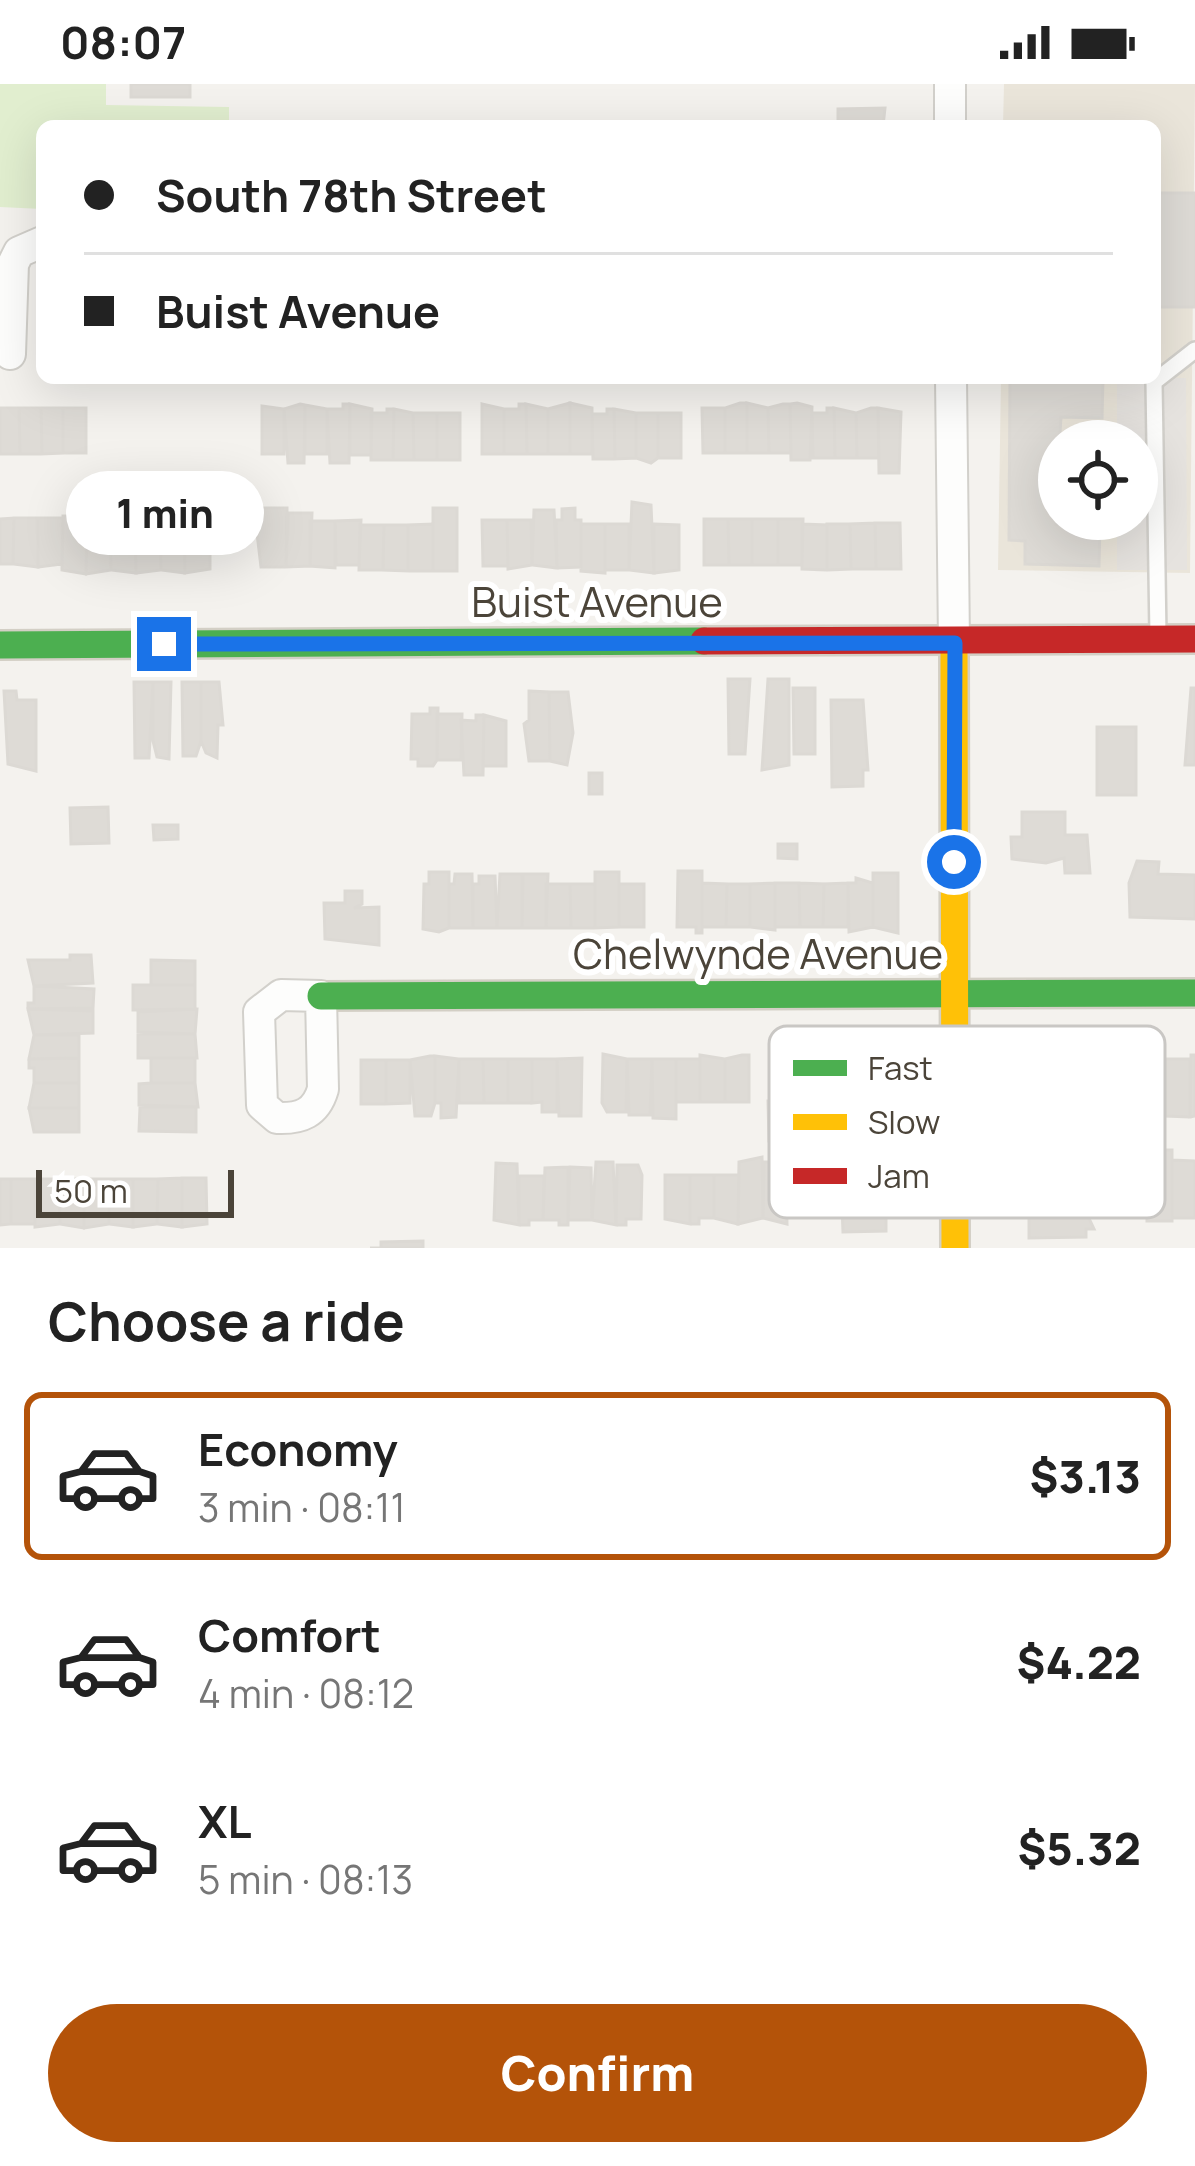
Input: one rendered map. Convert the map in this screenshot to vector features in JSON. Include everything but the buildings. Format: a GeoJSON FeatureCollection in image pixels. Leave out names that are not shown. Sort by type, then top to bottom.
{"type":"FeatureCollection","features":[{"type":"Feature","properties":{"kind":"street"},"geometry":{"type":"LineString","coordinates":[[950,84],[950,120]]}},
{"type":"Feature","properties":{"kind":"street"},"geometry":{"type":"LineString","coordinates":[[36,245],[19,252],[13,264],[5,354],[36,354]]}},
{"type":"Feature","properties":{"kind":"street"},"geometry":{"type":"LineString","coordinates":[[951,384],[954,1026]]}},
{"type":"Feature","properties":{"kind":"street","name":"Buist Avenue"},"geometry":{"type":"LineString","coordinates":[[0,645],[1195,638]]}},
{"type":"Feature","properties":{"kind":"street","name":"Chelwynde Avenue"},"geometry":{"type":"LineString","coordinates":[[321,996],[1195,993]]}},
{"type":"Feature","properties":{"kind":"street"},"geometry":{"type":"LineString","coordinates":[[955,1218],[955,1248]]}},
{"type":"Feature","properties":{"kind":"lane"},"geometry":{"type":"LineString","coordinates":[[1161,377],[1195,350]]}},
{"type":"Feature","properties":{"kind":"lane"},"geometry":{"type":"LineString","coordinates":[[1154,384],[1158,639]]}},
{"type":"Feature","properties":{"kind":"shaded area"},"geometry":{"type":"Polygon","coordinates":[[[1004,84],[1195,84],[1190,573],[998,570],[1001,384],[1161,384],[1161,120],[1003,120],[1004,84]]]}},
{"type":"Feature","properties":{"kind":"shaded area"},"geometry":{"type":"Polygon","coordinates":[[[1161,378],[1186,378],[1187,570],[1117,570],[1117,540],[1158,540],[1158,420],[1117,420],[1117,384],[1161,384],[1161,378]]]}},
{"type":"Feature","properties":{"kind":"green space"},"geometry":{"type":"Polygon","coordinates":[[[0,84],[106,84],[106,105],[229,107],[229,120],[36,120],[36,209],[0,207],[0,84]]]}},
{"type":"Feature","properties":{"kind":"traffic: fast"},"geometry":{"type":"LineString","coordinates":[[0,645],[704,641]]}},
{"type":"Feature","properties":{"kind":"traffic: fast"},"geometry":{"type":"LineString","coordinates":[[321,996],[1195,993]]}},
{"type":"Feature","properties":{"kind":"traffic: slow"},"geometry":{"type":"LineString","coordinates":[[954,643],[955,1026]]}},
{"type":"Feature","properties":{"kind":"traffic: slow"},"geometry":{"type":"LineString","coordinates":[[955,1218],[955,1248]]}},
{"type":"Feature","properties":{"kind":"traffic: jam"},"geometry":{"type":"LineString","coordinates":[[704,641],[1195,639]]}},
{"type":"Feature","properties":{"kind":"route"},"geometry":{"type":"LineString","coordinates":[[164,644],[955,643],[954,862]]}}]}
